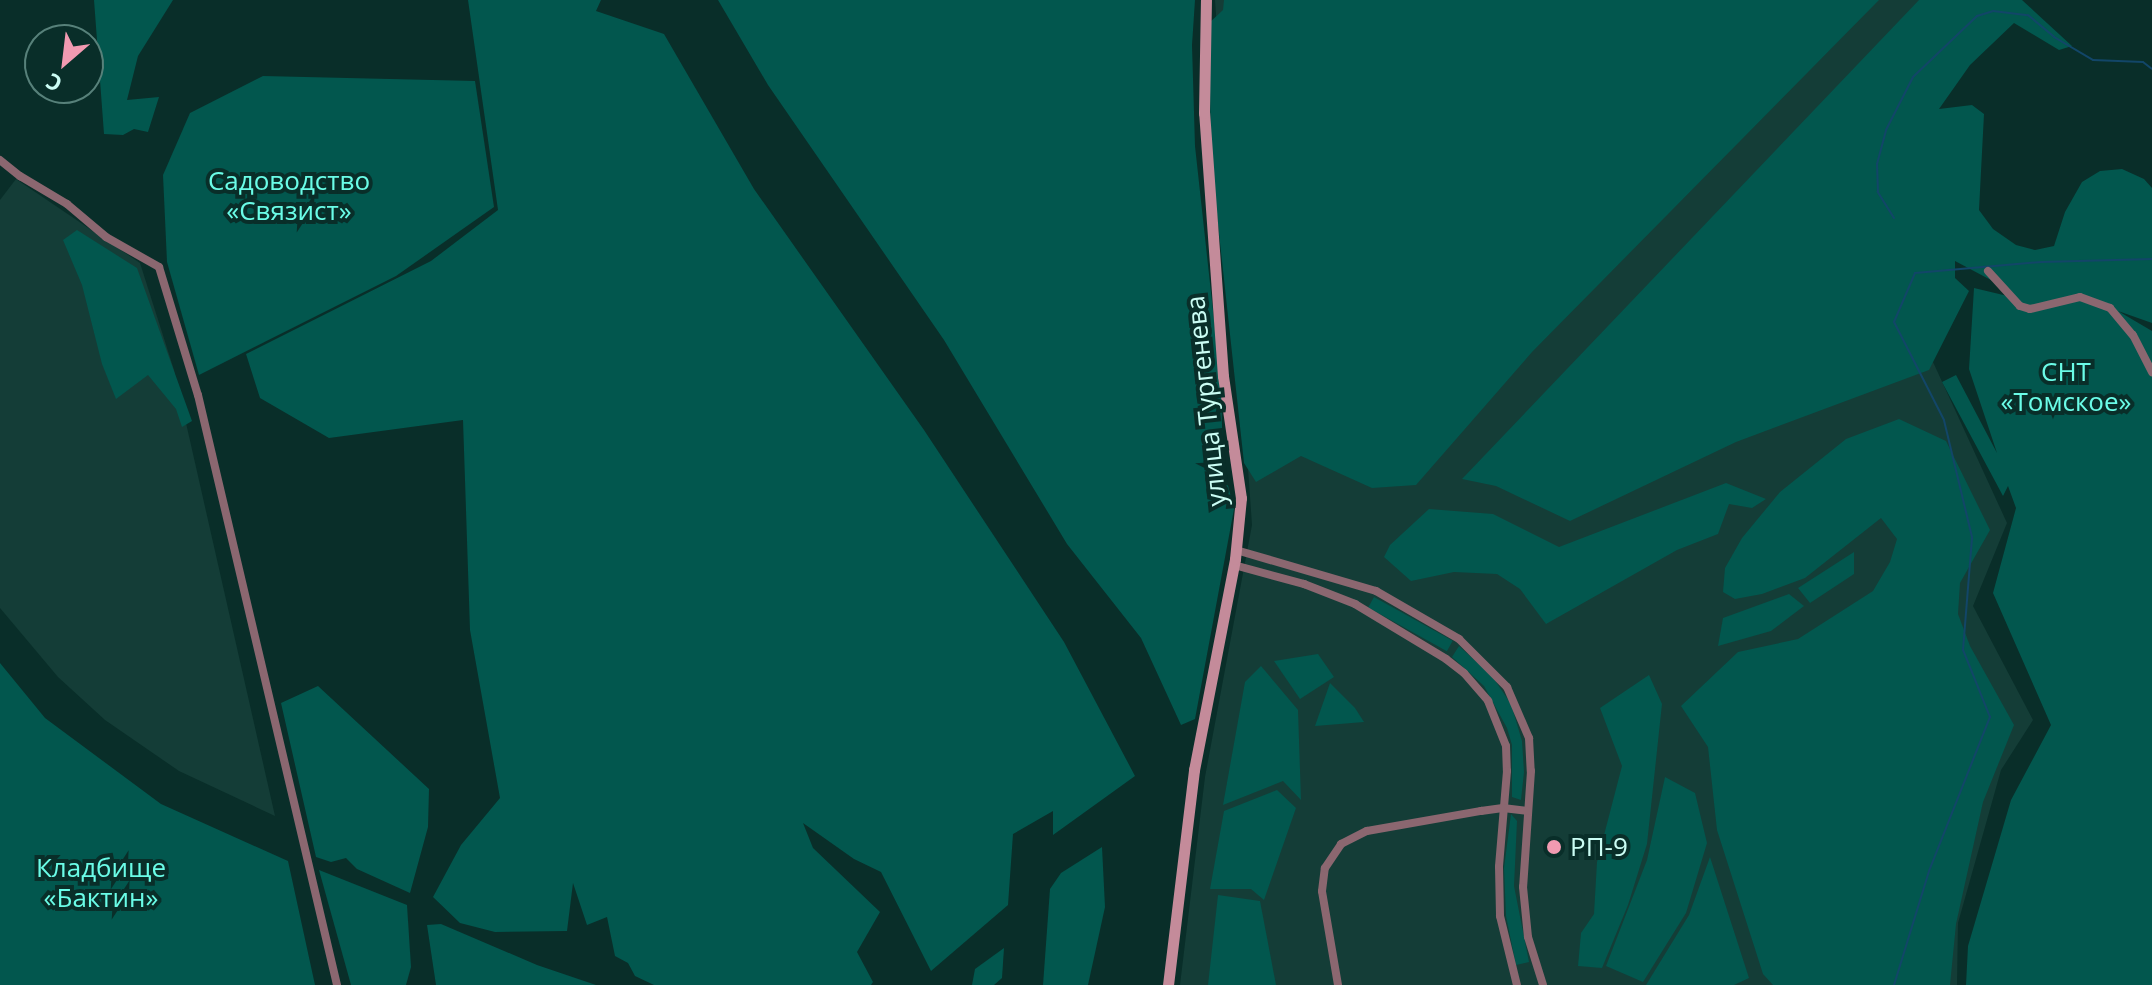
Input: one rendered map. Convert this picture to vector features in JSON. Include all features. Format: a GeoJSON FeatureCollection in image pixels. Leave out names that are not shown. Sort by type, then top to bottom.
{"type":"FeatureCollection","features":[{"type":"Feature","properties":{"kind":"street","name":"улица Тургенева"},"geometry":{"type":"LineString","coordinates":[[1168,985],[1194,770],[1234,565],[1241,498],[1223,376],[1204,113],[1206,0]]}},
{"type":"Feature","properties":{"kind":"street"},"geometry":{"type":"LineString","coordinates":[[0,160],[67,204],[106,237],[159,267],[201,410],[337,985]]}},
{"type":"Feature","properties":{"kind":"street"},"geometry":{"type":"LineString","coordinates":[[1988,271],[2020,306],[2030,309],[2080,297],[2110,308],[2133,335],[2152,372]]}},
{"type":"Feature","properties":{"kind":"street"},"geometry":{"type":"LineString","coordinates":[[1236,550],[1374,591],[1459,639],[1507,687],[1517,702],[1529,738],[1528,811],[1522,869],[1525,914],[1534,964],[1543,985]]}},
{"type":"Feature","properties":{"kind":"street"},"geometry":{"type":"LineString","coordinates":[[1234,565],[1336,595],[1446,659],[1480,689],[1495,714],[1506,746],[1500,916],[1517,985]]}},
{"type":"Feature","properties":{"kind":"street"},"geometry":{"type":"LineString","coordinates":[[1366,613],[1363,599],[1374,591]]}},
{"type":"Feature","properties":{"kind":"street"},"geometry":{"type":"LineString","coordinates":[[1338,985],[1322,891],[1325,868],[1334,851],[1348,839],[1367,831],[1503,808],[1528,811]]}},
{"type":"Feature","properties":{"kind":"shaded area"},"geometry":{"type":"Polygon","coordinates":[[[1215,0],[1930,0],[1933,362],[2007,523],[1973,606],[2033,720],[2001,770],[1958,923],[1957,985],[1180,985],[1205,777],[1252,525],[1215,0]]]}},
{"type":"Feature","properties":{"kind":"shaded area"},"geometry":{"type":"Polygon","coordinates":[[[16,179],[140,263],[174,370],[275,816],[179,771],[105,720],[58,677],[0,608],[0,200],[16,179]]]}},
{"type":"Feature","properties":{"kind":"green space"},"geometry":{"type":"Polygon","coordinates":[[[94,0],[173,0],[138,56],[127,100],[159,97],[148,132],[134,129],[123,135],[104,134],[104,24],[96,24],[94,0]]]}},
{"type":"Feature","properties":{"kind":"green space"},"geometry":{"type":"Polygon","coordinates":[[[468,0],[601,0],[596,11],[664,34],[754,189],[924,430],[1064,642],[1135,776],[1053,835],[1053,811],[1013,834],[1008,905],[931,971],[881,872],[854,859],[803,823],[813,848],[880,912],[857,952],[873,982],[871,985],[654,985],[635,976],[628,963],[615,956],[607,917],[587,925],[573,883],[567,931],[495,932],[460,923],[433,897],[461,845],[500,798],[470,630],[463,420],[329,438],[260,398],[246,354],[431,261],[498,210],[468,0]]]}},
{"type":"Feature","properties":{"kind":"green space"},"geometry":{"type":"Polygon","coordinates":[[[718,0],[1195,0],[1192,45],[1195,146],[1221,384],[1223,466],[1234,509],[1195,719],[1181,725],[1141,638],[1067,544],[944,340],[768,85],[718,0]]]}},
{"type":"Feature","properties":{"kind":"green space"},"geometry":{"type":"Polygon","coordinates":[[[1224,0],[1879,0],[1532,352],[1416,485],[1372,488],[1301,456],[1256,482],[1244,463],[1211,160],[1209,23],[1223,10],[1224,0]]]}},
{"type":"Feature","properties":{"kind":"green space","name":"СНТ «Томское»"},"geometry":{"type":"Polygon","coordinates":[[[1919,0],[2022,0],[2072,46],[2059,50],[2014,23],[1970,65],[1939,109],[1972,105],[1984,114],[1979,210],[1993,229],[2016,245],[2035,250],[2054,246],[2065,212],[2082,182],[2100,171],[2122,169],[2144,179],[2152,188],[2152,323],[2118,311],[2152,331],[2152,985],[1966,985],[1968,946],[2011,800],[2051,725],[1993,593],[2016,508],[2008,486],[2003,496],[1942,382],[1956,375],[1997,453],[1969,369],[1974,288],[2016,298],[2004,287],[1955,261],[1955,278],[1969,291],[1929,370],[1736,442],[1570,521],[1496,486],[1462,479],[1919,0]]]}},
{"type":"Feature","properties":{"kind":"green space","name":"Садоводство «Связист»"},"geometry":{"type":"Polygon","coordinates":[[[263,76],[475,81],[494,207],[396,276],[199,375],[167,262],[163,175],[190,113],[263,76]]]}},
{"type":"Feature","properties":{"kind":"green space"},"geometry":{"type":"Polygon","coordinates":[[[77,230],[137,268],[192,421],[182,427],[176,409],[148,375],[116,399],[102,364],[82,285],[63,240],[77,230]]]}},
{"type":"Feature","properties":{"kind":"green space"},"geometry":{"type":"Polygon","coordinates":[[[1899,419],[1946,441],[1990,530],[1960,583],[1958,614],[1970,646],[2014,725],[1983,802],[1956,924],[1950,985],[1773,985],[1763,974],[1717,830],[1708,747],[1681,706],[1738,652],[1798,639],[1873,591],[1890,562],[1897,539],[1881,518],[1805,578],[1762,594],[1735,599],[1723,592],[1725,568],[1742,538],[1780,492],[1846,439],[1899,419]]]}},
{"type":"Feature","properties":{"kind":"green space"},"geometry":{"type":"Polygon","coordinates":[[[1726,483],[1766,499],[1752,508],[1729,504],[1718,534],[1677,550],[1546,624],[1520,589],[1497,574],[1454,572],[1411,581],[1384,557],[1390,545],[1429,509],[1493,514],[1559,547],[1726,483]]]}},
{"type":"Feature","properties":{"kind":"green space"},"geometry":{"type":"Polygon","coordinates":[[[1854,552],[1854,574],[1810,603],[1798,588],[1854,552]]]}},
{"type":"Feature","properties":{"kind":"green space"},"geometry":{"type":"Polygon","coordinates":[[[1789,594],[1804,606],[1771,631],[1718,646],[1723,618],[1789,594]]]}},
{"type":"Feature","properties":{"kind":"green space"},"geometry":{"type":"Polygon","coordinates":[[[1374,597],[1453,641],[1447,651],[1368,607],[1374,597]]]}},
{"type":"Feature","properties":{"kind":"green space"},"geometry":{"type":"Polygon","coordinates":[[[1459,646],[1492,676],[1511,704],[1522,741],[1524,772],[1521,800],[1512,797],[1512,745],[1507,728],[1484,686],[1452,657],[1459,646]]]}},
{"type":"Feature","properties":{"kind":"green space"},"geometry":{"type":"Polygon","coordinates":[[[1318,654],[1334,677],[1300,699],[1274,661],[1318,654]]]}},
{"type":"Feature","properties":{"kind":"green space","name":"Кладбище «Бактин»"},"geometry":{"type":"Polygon","coordinates":[[[0,663],[45,718],[161,804],[288,861],[315,985],[0,985],[0,663]]]}},
{"type":"Feature","properties":{"kind":"green space"},"geometry":{"type":"Polygon","coordinates":[[[1261,666],[1298,710],[1301,800],[1283,781],[1223,805],[1245,682],[1261,666]]]}},
{"type":"Feature","properties":{"kind":"green space"},"geometry":{"type":"Polygon","coordinates":[[[1649,675],[1662,704],[1647,844],[1628,905],[1602,968],[1578,966],[1581,933],[1594,914],[1597,862],[1622,766],[1600,708],[1649,675]]]}},
{"type":"Feature","properties":{"kind":"green space"},"geometry":{"type":"Polygon","coordinates":[[[1330,683],[1355,708],[1364,722],[1315,726],[1330,683]]]}},
{"type":"Feature","properties":{"kind":"green space"},"geometry":{"type":"Polygon","coordinates":[[[318,686],[429,789],[428,827],[410,893],[357,869],[346,858],[331,862],[316,857],[281,703],[318,686]]]}},
{"type":"Feature","properties":{"kind":"green space"},"geometry":{"type":"Polygon","coordinates":[[[1665,777],[1695,793],[1707,843],[1686,913],[1643,982],[1606,966],[1647,860],[1665,777]]]}},
{"type":"Feature","properties":{"kind":"green space"},"geometry":{"type":"Polygon","coordinates":[[[1277,790],[1296,808],[1264,900],[1251,889],[1210,889],[1224,811],[1277,790]]]}},
{"type":"Feature","properties":{"kind":"green space"},"geometry":{"type":"Polygon","coordinates":[[[1511,814],[1517,821],[1514,886],[1529,962],[1516,965],[1506,916],[1504,868],[1511,814]]]}},
{"type":"Feature","properties":{"kind":"green space"},"geometry":{"type":"Polygon","coordinates":[[[1102,847],[1105,907],[1088,985],[1043,985],[1050,889],[1061,873],[1102,847]]]}},
{"type":"Feature","properties":{"kind":"green space"},"geometry":{"type":"Polygon","coordinates":[[[1710,857],[1749,978],[1734,985],[1646,985],[1689,915],[1710,857]]]}},
{"type":"Feature","properties":{"kind":"green space"},"geometry":{"type":"Polygon","coordinates":[[[319,870],[407,905],[411,967],[406,985],[351,985],[319,870]]]}},
{"type":"Feature","properties":{"kind":"green space"},"geometry":{"type":"Polygon","coordinates":[[[1218,895],[1260,901],[1276,985],[1208,985],[1218,895]]]}},
{"type":"Feature","properties":{"kind":"green space"},"geometry":{"type":"Polygon","coordinates":[[[441,924],[537,965],[596,985],[436,985],[427,925],[441,924]]]}},
{"type":"Feature","properties":{"kind":"green space"},"geometry":{"type":"Polygon","coordinates":[[[1004,948],[1002,978],[994,985],[972,985],[975,969],[1004,948]]]}},
{"type":"Feature","properties":{"kind":"waterway"},"geometry":{"type":"LineString","coordinates":[[1894,218],[1878,192],[1877,164],[1886,130],[1913,77],[1977,16],[1993,11],[2028,15],[2054,37],[2093,60],[2143,62],[2152,69]]}},
{"type":"Feature","properties":{"kind":"waterway"},"geometry":{"type":"LineString","coordinates":[[1894,985],[1929,871],[1990,717],[1963,650],[1972,537],[1944,420],[1894,322],[1915,273],[2042,262],[2152,259]]}},
{"type":"Feature","properties":{"kind":"place","name":"РП-9"},"geometry":{"type":"Point","coordinates":[1554,847]}}]}
